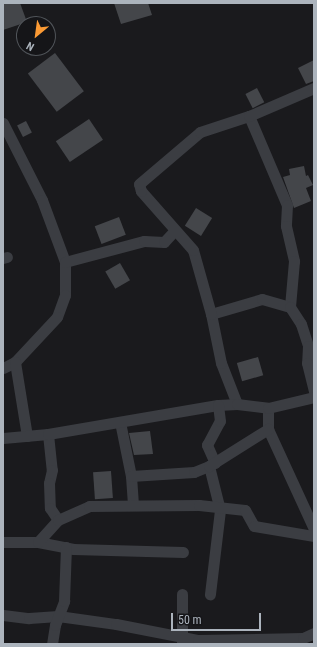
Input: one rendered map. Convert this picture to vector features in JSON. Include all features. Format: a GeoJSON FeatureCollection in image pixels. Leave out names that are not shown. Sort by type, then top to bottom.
{"type":"FeatureCollection","features":[{"type":"Feature","properties":{"kind":"street"},"geometry":{"type":"LineString","coordinates":[[237,404],[221,363],[211,314],[192,250],[141,191],[139,184],[200,132],[250,116],[314,88]]}},
{"type":"Feature","properties":{"kind":"street"},"geometry":{"type":"LineString","coordinates":[[250,116],[287,205],[286,226],[294,261],[290,307],[301,324],[308,346],[307,363],[314,392]]}},
{"type":"Feature","properties":{"kind":"street"},"geometry":{"type":"LineString","coordinates":[[3,124],[42,200],[65,262],[65,295],[57,317],[14,362],[3,368]]}},
{"type":"Feature","properties":{"kind":"street"},"geometry":{"type":"LineString","coordinates":[[65,262],[144,241],[164,242],[175,230]]}},
{"type":"Feature","properties":{"kind":"street"},"geometry":{"type":"LineString","coordinates":[[211,314],[262,299],[290,307]]}},
{"type":"Feature","properties":{"kind":"street"},"geometry":{"type":"LineString","coordinates":[[14,362],[27,436]]}},
{"type":"Feature","properties":{"kind":"street"},"geometry":{"type":"LineString","coordinates":[[3,438],[48,434],[218,405],[237,404],[268,408],[314,397]]}},
{"type":"Feature","properties":{"kind":"street"},"geometry":{"type":"LineString","coordinates":[[210,594],[220,508],[207,444],[220,421],[218,405]]}},
{"type":"Feature","properties":{"kind":"street"},"geometry":{"type":"LineString","coordinates":[[268,408],[268,429],[314,529]]}},
{"type":"Feature","properties":{"kind":"street"},"geometry":{"type":"LineString","coordinates":[[120,422],[131,476],[133,505]]}},
{"type":"Feature","properties":{"kind":"street"},"geometry":{"type":"LineString","coordinates":[[131,476],[194,472],[212,465],[268,429]]}},
{"type":"Feature","properties":{"kind":"street"},"geometry":{"type":"LineString","coordinates":[[48,434],[52,470],[49,483],[50,508],[58,520]]}},
{"type":"Feature","properties":{"kind":"street"},"geometry":{"type":"LineString","coordinates":[[38,542],[58,520],[89,506],[133,505],[199,505],[245,510],[254,526],[314,536]]}},
{"type":"Feature","properties":{"kind":"street"},"geometry":{"type":"LineString","coordinates":[[3,542],[38,542],[66,547],[182,552]]}},
{"type":"Feature","properties":{"kind":"street"},"geometry":{"type":"LineString","coordinates":[[52,644],[58,616],[64,601],[66,547]]}},
{"type":"Feature","properties":{"kind":"street"},"geometry":{"type":"LineString","coordinates":[[182,594],[182,641]]}},
{"type":"Feature","properties":{"kind":"street"},"geometry":{"type":"LineString","coordinates":[[3,615],[29,618],[58,616],[116,624],[182,641],[303,638],[314,633]]}},
{"type":"Feature","properties":{"kind":"building"},"geometry":{"type":"Polygon","coordinates":[[[3,3],[20,3],[25,16],[16,16],[16,26],[3,30],[3,3]]]}},
{"type":"Feature","properties":{"kind":"building"},"geometry":{"type":"Polygon","coordinates":[[[114,3],[148,3],[152,15],[121,24],[114,3]]]}},
{"type":"Feature","properties":{"kind":"building"},"geometry":{"type":"Polygon","coordinates":[[[56,54],[84,91],[57,112],[28,73],[51,56],[56,56],[56,54]]]}},
{"type":"Feature","properties":{"kind":"building"},"geometry":{"type":"Polygon","coordinates":[[[314,60],[314,81],[306,84],[298,68],[314,60]]]}},
{"type":"Feature","properties":{"kind":"building"},"geometry":{"type":"Polygon","coordinates":[[[257,88],[264,102],[253,108],[245,94],[257,88]]]}},
{"type":"Feature","properties":{"kind":"building"},"geometry":{"type":"Polygon","coordinates":[[[89,119],[103,140],[70,162],[56,141],[89,119]]]}},
{"type":"Feature","properties":{"kind":"building"},"geometry":{"type":"Polygon","coordinates":[[[26,121],[32,133],[23,137],[17,126],[26,121]]]}},
{"type":"Feature","properties":{"kind":"building"},"geometry":{"type":"Polygon","coordinates":[[[304,166],[306,176],[308,175],[313,185],[306,188],[311,201],[294,208],[283,177],[290,175],[289,169],[304,166]]]}},
{"type":"Feature","properties":{"kind":"building"},"geometry":{"type":"Polygon","coordinates":[[[196,208],[212,218],[201,236],[185,226],[196,208]]]}},
{"type":"Feature","properties":{"kind":"building"},"geometry":{"type":"Polygon","coordinates":[[[119,217],[126,235],[102,244],[95,226],[119,217]]]}},
{"type":"Feature","properties":{"kind":"building"},"geometry":{"type":"Polygon","coordinates":[[[120,263],[130,280],[115,289],[105,272],[120,263]]]}},
{"type":"Feature","properties":{"kind":"building"},"geometry":{"type":"Polygon","coordinates":[[[258,357],[263,375],[242,381],[237,363],[258,357]]]}},
{"type":"Feature","properties":{"kind":"building"},"geometry":{"type":"Polygon","coordinates":[[[150,431],[153,454],[134,455],[129,433],[150,431]]]}},
{"type":"Feature","properties":{"kind":"building"},"geometry":{"type":"Polygon","coordinates":[[[111,471],[113,498],[95,499],[93,472],[111,471]]]}}]}
